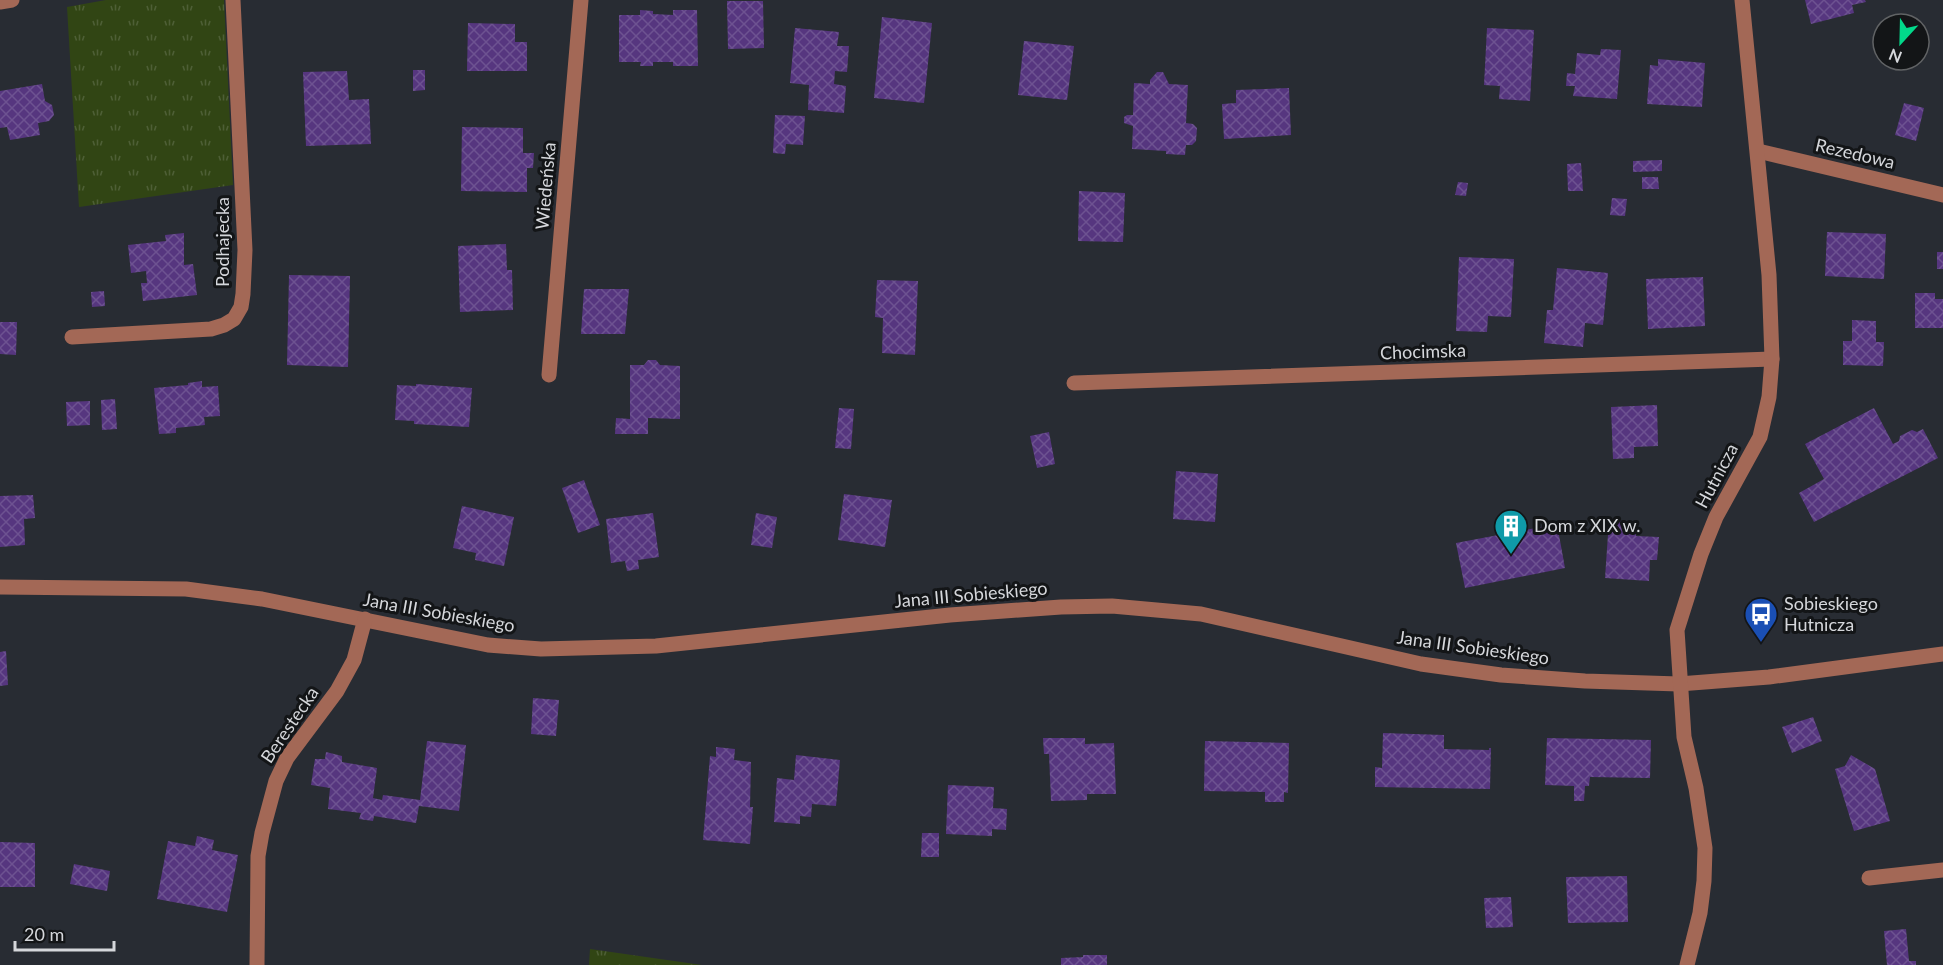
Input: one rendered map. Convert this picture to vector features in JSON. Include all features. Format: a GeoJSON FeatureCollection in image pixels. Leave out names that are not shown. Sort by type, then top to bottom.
{"type":"FeatureCollection","features":[{"type":"Feature","properties":{"kind":"street"},"geometry":{"type":"LineString","coordinates":[[0,2],[12,0]]}},
{"type":"Feature","properties":{"kind":"street","name":"Podhajecka"},"geometry":{"type":"LineString","coordinates":[[72,337],[211,329],[234,319],[240,307],[245,250],[233,0]]}},
{"type":"Feature","properties":{"kind":"street","name":"Wiedeńska"},"geometry":{"type":"LineString","coordinates":[[549,375],[581,0]]}},
{"type":"Feature","properties":{"kind":"street","name":"Hutnicza"},"geometry":{"type":"LineString","coordinates":[[1687,965],[1700,913],[1705,848],[1696,788],[1684,737],[1677,630],[1686,598],[1716,517],[1760,437],[1769,397],[1772,359],[1769,275],[1742,0]]}},
{"type":"Feature","properties":{"kind":"street","name":"Rezedowa"},"geometry":{"type":"LineString","coordinates":[[1758,151],[1943,195]]}},
{"type":"Feature","properties":{"kind":"street","name":"Chocimska"},"geometry":{"type":"LineString","coordinates":[[1074,383],[1772,359]]}},
{"type":"Feature","properties":{"kind":"street","name":"Jana III Sobieskiego"},"geometry":{"type":"LineString","coordinates":[[0,587],[186,589],[262,599],[488,645],[541,649],[656,646],[950,615],[1112,606],[1201,614],[1421,664],[1501,675],[1585,681],[1679,684],[1769,677],[1943,654]]}},
{"type":"Feature","properties":{"kind":"street","name":"Berestecka"},"geometry":{"type":"LineString","coordinates":[[257,965],[258,856],[276,781],[287,758],[337,690],[354,660],[365,620]]}},
{"type":"Feature","properties":{"kind":"street"},"geometry":{"type":"LineString","coordinates":[[1869,878],[1943,870]]}},
{"type":"Feature","properties":{"kind":"green space"},"geometry":{"type":"Polygon","coordinates":[[[106,0],[224,0],[233,185],[79,207],[67,7],[106,0]]]}},
{"type":"Feature","properties":{"kind":"green space"},"geometry":{"type":"Polygon","coordinates":[[[590,949],[702,965],[589,965],[590,949]]]}},
{"type":"Feature","properties":{"kind":"building"},"geometry":{"type":"Polygon","coordinates":[[[1805,0],[1865,0],[1866,2],[1852,5],[1854,13],[1811,24],[1805,0]]]}},
{"type":"Feature","properties":{"kind":"building"},"geometry":{"type":"Polygon","coordinates":[[[727,1],[763,1],[764,48],[728,49],[727,1]]]}},
{"type":"Feature","properties":{"kind":"building"},"geometry":{"type":"Polygon","coordinates":[[[640,10],[653,11],[653,14],[673,15],[673,10],[697,10],[698,66],[673,66],[673,62],[653,62],[653,66],[640,66],[641,62],[619,62],[619,15],[640,15],[640,10]]]}},
{"type":"Feature","properties":{"kind":"building"},"geometry":{"type":"Polygon","coordinates":[[[882,17],[932,23],[924,103],[874,98],[882,17]]]}},
{"type":"Feature","properties":{"kind":"building"},"geometry":{"type":"Polygon","coordinates":[[[468,23],[515,24],[515,42],[527,42],[527,71],[467,71],[468,23]]]}},
{"type":"Feature","properties":{"kind":"building"},"geometry":{"type":"Polygon","coordinates":[[[795,28],[839,32],[837,46],[849,46],[847,72],[835,71],[834,84],[846,86],[844,113],[808,110],[809,85],[790,83],[795,28]]]}},
{"type":"Feature","properties":{"kind":"building"},"geometry":{"type":"Polygon","coordinates":[[[1487,28],[1534,30],[1530,101],[1499,99],[1500,86],[1484,85],[1487,28]]]}},
{"type":"Feature","properties":{"kind":"building"},"geometry":{"type":"Polygon","coordinates":[[[1024,41],[1074,46],[1067,100],[1018,95],[1024,41]]]}},
{"type":"Feature","properties":{"kind":"building"},"geometry":{"type":"Polygon","coordinates":[[[1601,49],[1621,50],[1617,99],[1573,96],[1575,86],[1566,86],[1567,73],[1575,74],[1577,53],[1600,55],[1601,49]]]}},
{"type":"Feature","properties":{"kind":"building"},"geometry":{"type":"Polygon","coordinates":[[[1658,59],[1705,63],[1702,107],[1647,104],[1650,65],[1658,66],[1658,59]]]}},
{"type":"Feature","properties":{"kind":"building"},"geometry":{"type":"Polygon","coordinates":[[[413,70],[425,70],[425,90],[413,91],[413,70]]]}},
{"type":"Feature","properties":{"kind":"building"},"geometry":{"type":"Polygon","coordinates":[[[347,71],[349,100],[369,99],[371,144],[306,146],[303,72],[347,71]]]}},
{"type":"Feature","properties":{"kind":"building"},"geometry":{"type":"Polygon","coordinates":[[[1157,72],[1163,72],[1169,84],[1188,85],[1186,123],[1193,124],[1197,128],[1196,141],[1192,145],[1186,145],[1185,155],[1166,154],[1166,151],[1132,149],[1133,126],[1124,123],[1124,117],[1133,115],[1134,83],[1150,84],[1150,80],[1157,72]]]}},
{"type":"Feature","properties":{"kind":"building"},"geometry":{"type":"Polygon","coordinates":[[[42,84],[45,101],[52,105],[54,115],[49,121],[38,123],[40,135],[10,140],[7,127],[0,128],[0,91],[42,84]]]}},
{"type":"Feature","properties":{"kind":"building"},"geometry":{"type":"Polygon","coordinates":[[[1289,88],[1291,135],[1224,139],[1222,104],[1236,103],[1236,90],[1289,88]]]}},
{"type":"Feature","properties":{"kind":"building"},"geometry":{"type":"Polygon","coordinates":[[[1904,103],[1924,108],[1916,141],[1895,135],[1904,103]]]}},
{"type":"Feature","properties":{"kind":"building"},"geometry":{"type":"Polygon","coordinates":[[[775,115],[805,116],[803,145],[786,144],[785,154],[773,153],[775,115]]]}},
{"type":"Feature","properties":{"kind":"building"},"geometry":{"type":"Polygon","coordinates":[[[462,127],[523,128],[523,153],[534,153],[533,168],[527,168],[527,192],[461,191],[462,127]]]}},
{"type":"Feature","properties":{"kind":"building"},"geometry":{"type":"Polygon","coordinates":[[[1662,160],[1662,171],[1633,172],[1633,161],[1662,160]]]}},
{"type":"Feature","properties":{"kind":"building"},"geometry":{"type":"Polygon","coordinates":[[[1581,163],[1583,191],[1568,191],[1567,164],[1581,163]]]}},
{"type":"Feature","properties":{"kind":"building"},"geometry":{"type":"Polygon","coordinates":[[[1642,177],[1658,177],[1659,189],[1642,189],[1642,177]]]}},
{"type":"Feature","properties":{"kind":"building"},"geometry":{"type":"Polygon","coordinates":[[[1458,182],[1468,183],[1466,196],[1455,195],[1458,182]]]}},
{"type":"Feature","properties":{"kind":"building"},"geometry":{"type":"Polygon","coordinates":[[[1079,191],[1125,193],[1123,242],[1078,241],[1079,191]]]}},
{"type":"Feature","properties":{"kind":"building"},"geometry":{"type":"Polygon","coordinates":[[[1612,198],[1627,199],[1625,216],[1610,215],[1612,198]]]}},
{"type":"Feature","properties":{"kind":"building"},"geometry":{"type":"Polygon","coordinates":[[[1827,232],[1886,234],[1884,279],[1825,276],[1827,232]]]}},
{"type":"Feature","properties":{"kind":"building"},"geometry":{"type":"Polygon","coordinates":[[[184,233],[184,265],[193,264],[197,295],[143,301],[141,283],[147,283],[146,271],[131,273],[128,245],[166,241],[165,235],[184,233]]]}},
{"type":"Feature","properties":{"kind":"building"},"geometry":{"type":"Polygon","coordinates":[[[506,244],[507,270],[512,270],[513,310],[460,312],[458,246],[506,244]]]}},
{"type":"Feature","properties":{"kind":"building"},"geometry":{"type":"Polygon","coordinates":[[[1937,252],[1943,252],[1943,269],[1937,269],[1937,252]]]}},
{"type":"Feature","properties":{"kind":"building"},"geometry":{"type":"Polygon","coordinates":[[[1459,257],[1514,259],[1511,317],[1488,316],[1487,332],[1456,331],[1459,257]]]}},
{"type":"Feature","properties":{"kind":"building"},"geometry":{"type":"Polygon","coordinates":[[[1557,268],[1608,273],[1603,325],[1585,323],[1583,347],[1544,343],[1547,310],[1553,310],[1557,268]]]}},
{"type":"Feature","properties":{"kind":"building"},"geometry":{"type":"Polygon","coordinates":[[[289,275],[350,276],[348,367],[287,365],[289,275]]]}},
{"type":"Feature","properties":{"kind":"building"},"geometry":{"type":"Polygon","coordinates":[[[1703,277],[1705,326],[1648,329],[1646,279],[1703,277]]]}},
{"type":"Feature","properties":{"kind":"building"},"geometry":{"type":"Polygon","coordinates":[[[877,280],[918,281],[915,355],[882,353],[883,318],[875,317],[877,280]]]}},
{"type":"Feature","properties":{"kind":"building"},"geometry":{"type":"Polygon","coordinates":[[[584,289],[629,289],[625,334],[581,334],[584,289]]]}},
{"type":"Feature","properties":{"kind":"building"},"geometry":{"type":"Polygon","coordinates":[[[104,291],[105,306],[92,307],[91,292],[104,291]]]}},
{"type":"Feature","properties":{"kind":"building"},"geometry":{"type":"Polygon","coordinates":[[[1915,293],[1935,293],[1935,299],[1943,299],[1943,328],[1915,328],[1915,293]]]}},
{"type":"Feature","properties":{"kind":"building"},"geometry":{"type":"Polygon","coordinates":[[[1852,320],[1876,321],[1876,342],[1884,342],[1883,366],[1843,365],[1843,341],[1852,341],[1852,320]]]}},
{"type":"Feature","properties":{"kind":"building"},"geometry":{"type":"Polygon","coordinates":[[[0,322],[17,322],[16,355],[0,354],[0,322]]]}},
{"type":"Feature","properties":{"kind":"building"},"geometry":{"type":"Polygon","coordinates":[[[648,360],[656,360],[660,365],[680,366],[680,419],[648,418],[648,434],[615,434],[616,418],[630,419],[630,365],[644,365],[648,360]]]}},
{"type":"Feature","properties":{"kind":"building"},"geometry":{"type":"Polygon","coordinates":[[[202,381],[202,387],[218,386],[220,416],[204,417],[205,425],[176,428],[176,433],[159,434],[154,388],[188,385],[188,383],[202,381]]]}},
{"type":"Feature","properties":{"kind":"building"},"geometry":{"type":"Polygon","coordinates":[[[416,384],[472,388],[469,427],[414,424],[414,421],[395,420],[397,385],[416,386],[416,384]]]}},
{"type":"Feature","properties":{"kind":"building"},"geometry":{"type":"Polygon","coordinates":[[[115,399],[117,429],[102,430],[101,400],[115,399]]]}},
{"type":"Feature","properties":{"kind":"building"},"geometry":{"type":"Polygon","coordinates":[[[90,401],[90,425],[67,426],[66,402],[90,401]]]}},
{"type":"Feature","properties":{"kind":"building"},"geometry":{"type":"Polygon","coordinates":[[[1657,405],[1658,446],[1634,447],[1634,458],[1613,459],[1611,407],[1657,405]]]}},
{"type":"Feature","properties":{"kind":"building"},"geometry":{"type":"Polygon","coordinates":[[[839,408],[854,409],[851,449],[835,448],[839,408]]]}},
{"type":"Feature","properties":{"kind":"building"},"geometry":{"type":"Polygon","coordinates":[[[1874,408],[1893,444],[1899,441],[1900,436],[1912,430],[1917,432],[1923,429],[1938,458],[1814,522],[1799,493],[1824,479],[1805,444],[1874,408]]]}},
{"type":"Feature","properties":{"kind":"building"},"geometry":{"type":"Polygon","coordinates":[[[1049,432],[1055,464],[1037,468],[1030,436],[1049,432]]]}},
{"type":"Feature","properties":{"kind":"building"},"geometry":{"type":"Polygon","coordinates":[[[1176,471],[1218,474],[1215,522],[1173,519],[1176,471]]]}},
{"type":"Feature","properties":{"kind":"building"},"geometry":{"type":"Polygon","coordinates":[[[584,480],[600,525],[578,533],[562,488],[584,480]]]}},
{"type":"Feature","properties":{"kind":"building"},"geometry":{"type":"Polygon","coordinates":[[[844,494],[892,500],[885,547],[838,540],[844,494]]]}},
{"type":"Feature","properties":{"kind":"building"},"geometry":{"type":"Polygon","coordinates":[[[33,495],[35,518],[24,519],[25,545],[0,547],[0,496],[33,495]]]}},
{"type":"Feature","properties":{"kind":"building"},"geometry":{"type":"Polygon","coordinates":[[[462,506],[514,517],[504,566],[475,560],[476,553],[453,548],[462,506]]]}},
{"type":"Feature","properties":{"kind":"building"},"geometry":{"type":"Polygon","coordinates":[[[653,513],[659,557],[638,560],[639,569],[627,571],[625,561],[611,563],[606,519],[653,513]]]}},
{"type":"Feature","properties":{"kind":"building"},"geometry":{"type":"Polygon","coordinates":[[[756,513],[777,517],[772,548],[751,545],[756,513]]]}},
{"type":"Feature","properties":{"kind":"building"},"geometry":{"type":"Polygon","coordinates":[[[1609,520],[1637,522],[1636,536],[1659,537],[1657,560],[1650,560],[1649,581],[1605,578],[1609,520]]]}},
{"type":"Feature","properties":{"kind":"building","name":"Dom z XIX w."},"geometry":{"type":"Polygon","coordinates":[[[1557,524],[1565,568],[1465,588],[1456,543],[1557,524]]]}},
{"type":"Feature","properties":{"kind":"building"},"geometry":{"type":"Polygon","coordinates":[[[6,651],[8,685],[0,686],[0,652],[6,651]]]}},
{"type":"Feature","properties":{"kind":"building"},"geometry":{"type":"Polygon","coordinates":[[[533,698],[559,700],[556,736],[531,734],[533,698]]]}},
{"type":"Feature","properties":{"kind":"building"},"geometry":{"type":"Polygon","coordinates":[[[1813,717],[1822,741],[1792,753],[1782,727],[1813,717]]]}},
{"type":"Feature","properties":{"kind":"building"},"geometry":{"type":"Polygon","coordinates":[[[1383,733],[1444,735],[1444,749],[1489,750],[1491,748],[1490,789],[1375,787],[1375,767],[1382,768],[1383,733]]]}},
{"type":"Feature","properties":{"kind":"building"},"geometry":{"type":"Polygon","coordinates":[[[1043,738],[1085,738],[1085,744],[1114,743],[1116,794],[1087,794],[1087,800],[1051,801],[1049,754],[1044,754],[1043,738]]]}},
{"type":"Feature","properties":{"kind":"building"},"geometry":{"type":"Polygon","coordinates":[[[1547,738],[1651,740],[1650,778],[1590,777],[1589,786],[1585,786],[1584,801],[1574,801],[1574,786],[1545,785],[1547,738]]]}},
{"type":"Feature","properties":{"kind":"building"},"geometry":{"type":"Polygon","coordinates":[[[427,741],[466,745],[459,811],[419,806],[416,823],[374,816],[373,821],[359,819],[361,813],[328,809],[330,788],[311,785],[315,759],[325,759],[326,752],[342,756],[342,762],[377,768],[373,798],[382,800],[383,795],[420,800],[427,741]]]}},
{"type":"Feature","properties":{"kind":"building"},"geometry":{"type":"Polygon","coordinates":[[[1205,741],[1289,743],[1288,793],[1284,792],[1284,802],[1265,802],[1265,792],[1204,791],[1205,741]]]}},
{"type":"Feature","properties":{"kind":"building"},"geometry":{"type":"Polygon","coordinates":[[[716,747],[735,749],[734,760],[751,762],[750,807],[753,807],[750,844],[703,840],[710,756],[716,757],[716,747]]]}},
{"type":"Feature","properties":{"kind":"building"},"geometry":{"type":"Polygon","coordinates":[[[796,755],[840,760],[836,806],[812,804],[811,817],[800,816],[800,824],[774,822],[777,778],[794,780],[796,755]]]}},
{"type":"Feature","properties":{"kind":"building"},"geometry":{"type":"Polygon","coordinates":[[[1851,755],[1875,769],[1890,821],[1854,831],[1835,769],[1845,766],[1851,755]]]}},
{"type":"Feature","properties":{"kind":"building"},"geometry":{"type":"Polygon","coordinates":[[[948,785],[994,787],[993,808],[1007,809],[1006,830],[992,829],[992,836],[946,834],[948,785]]]}},
{"type":"Feature","properties":{"kind":"building"},"geometry":{"type":"Polygon","coordinates":[[[922,833],[939,833],[939,857],[921,857],[922,833]]]}},
{"type":"Feature","properties":{"kind":"building"},"geometry":{"type":"Polygon","coordinates":[[[197,836],[214,840],[212,850],[238,855],[227,912],[157,899],[168,841],[195,846],[197,836]]]}},
{"type":"Feature","properties":{"kind":"building"},"geometry":{"type":"Polygon","coordinates":[[[0,842],[35,843],[35,887],[0,887],[0,842]]]}},
{"type":"Feature","properties":{"kind":"building"},"geometry":{"type":"Polygon","coordinates":[[[74,864],[110,871],[107,891],[70,884],[74,864]]]}},
{"type":"Feature","properties":{"kind":"building"},"geometry":{"type":"Polygon","coordinates":[[[1627,876],[1628,922],[1568,923],[1566,877],[1627,876]]]}},
{"type":"Feature","properties":{"kind":"building"},"geometry":{"type":"Polygon","coordinates":[[[1511,897],[1513,927],[1486,928],[1484,898],[1511,897]]]}},
{"type":"Feature","properties":{"kind":"building"},"geometry":{"type":"Polygon","coordinates":[[[1906,929],[1909,961],[1916,961],[1916,965],[1887,965],[1884,931],[1906,929]]]}},
{"type":"Feature","properties":{"kind":"building"},"geometry":{"type":"Polygon","coordinates":[[[1083,955],[1107,955],[1107,965],[1061,965],[1061,958],[1083,957],[1083,955]]]}},
{"type":"Feature","properties":{"kind":"place","name":"Dom z XIX w."},"geometry":{"type":"Point","coordinates":[1511,555]}},
{"type":"Feature","properties":{"kind":"place","name":"Sobieskiego Hutnicza"},"geometry":{"type":"Point","coordinates":[1761,643]}}]}
